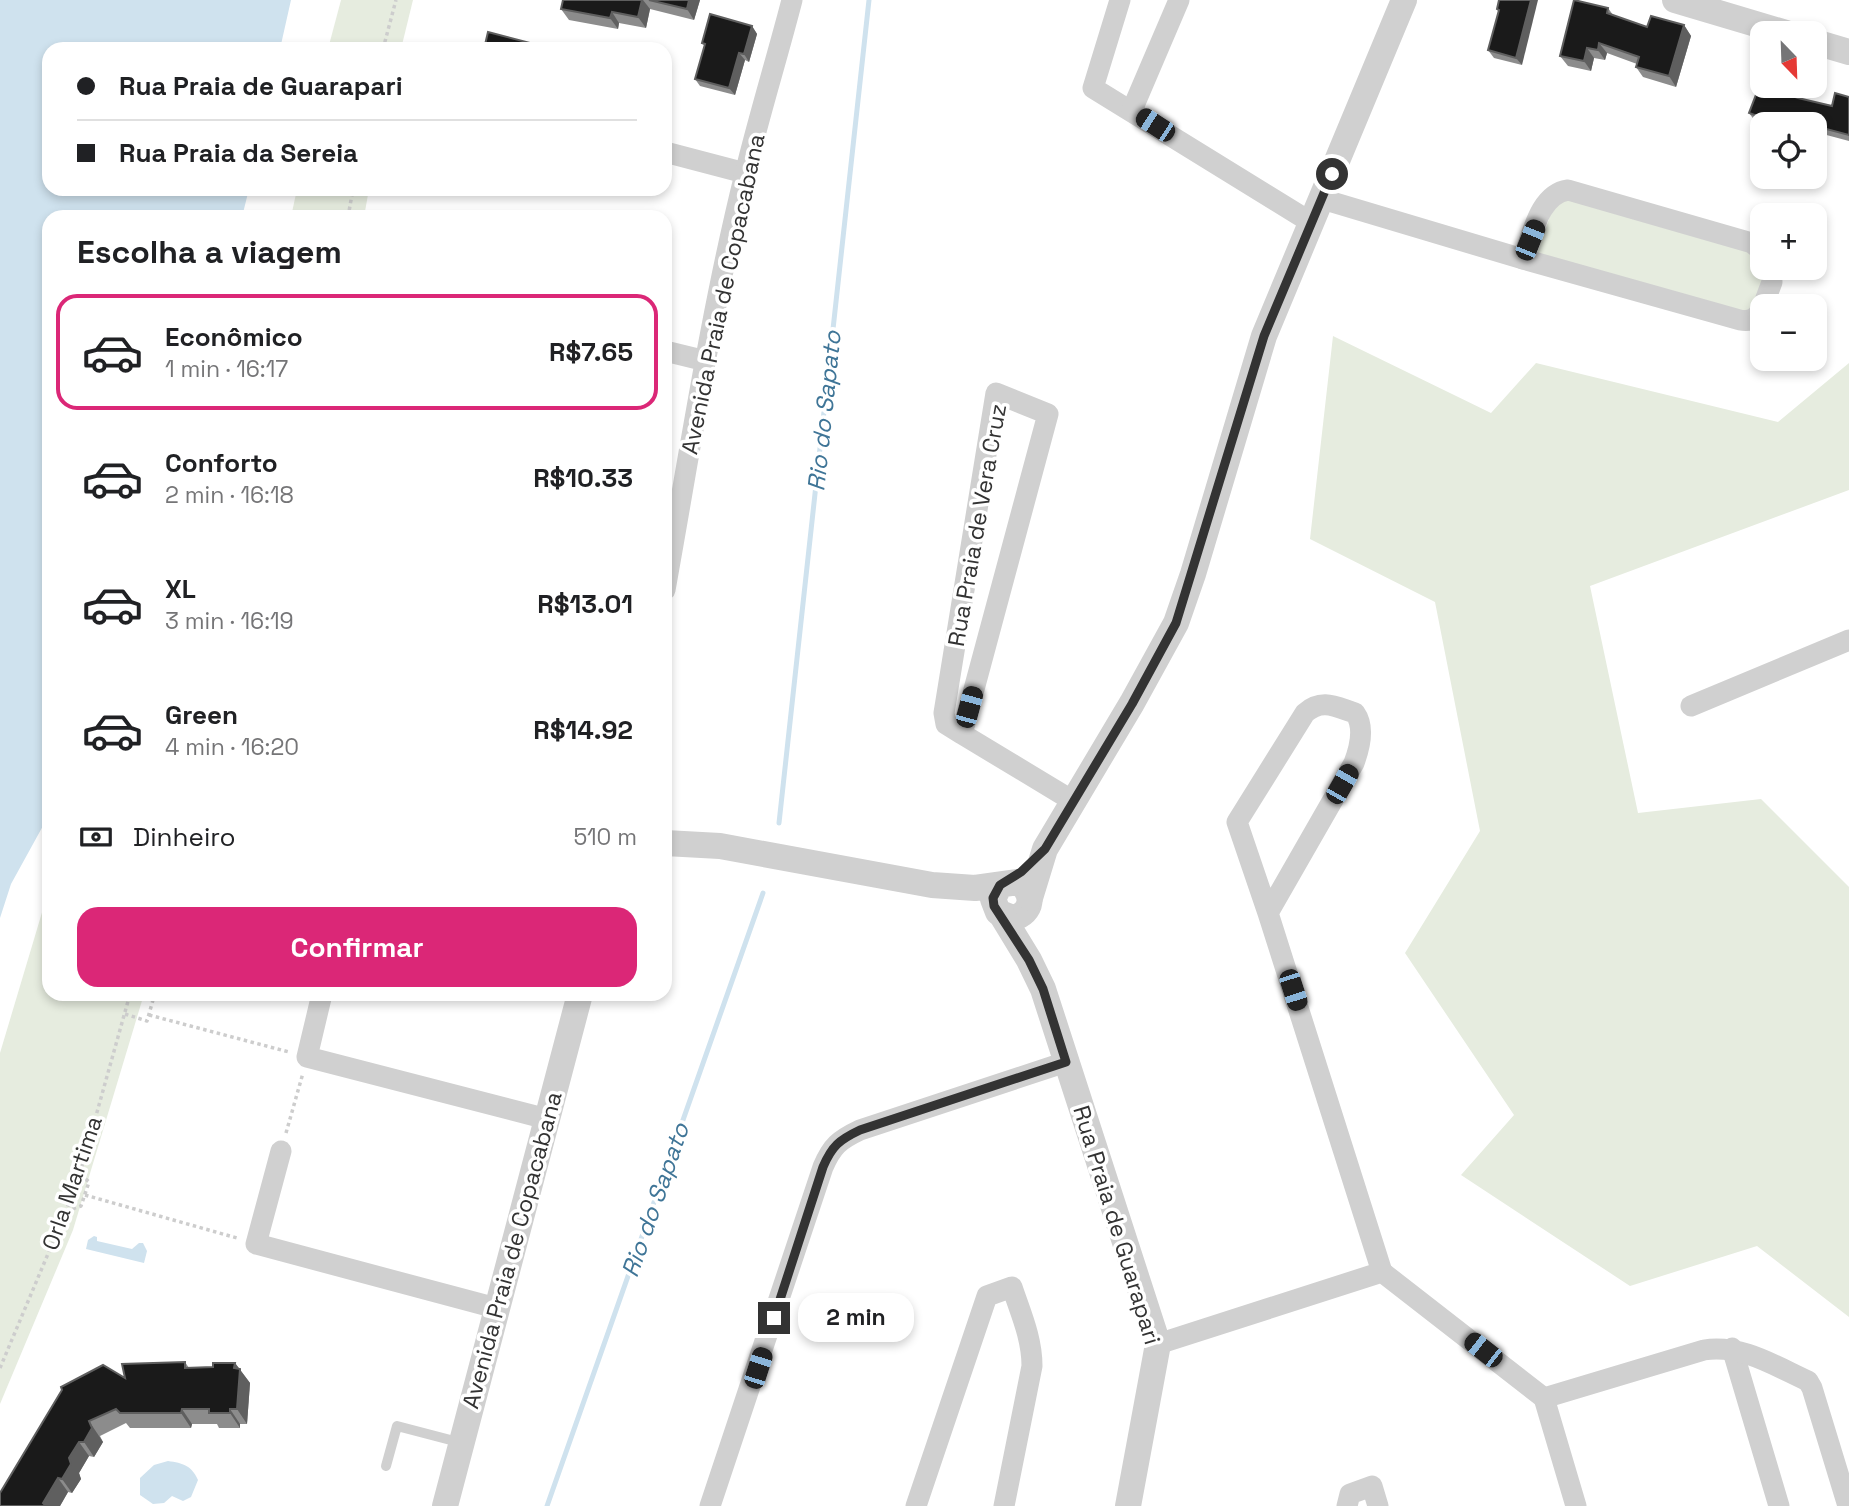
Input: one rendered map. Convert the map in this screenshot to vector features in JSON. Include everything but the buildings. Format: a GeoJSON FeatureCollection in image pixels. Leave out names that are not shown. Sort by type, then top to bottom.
{"type":"FeatureCollection","features":[{"type":"Feature","properties":{"kind":"street","name":"Avenida Praia de Copacabana"},"geometry":{"type":"LineString","coordinates":[[672,533],[745,173],[792,0]]}},
{"type":"Feature","properties":{"kind":"street"},"geometry":{"type":"LineString","coordinates":[[1120,0],[1093,88],[1317,211],[1522,259],[1740,320],[1750,320]]}},
{"type":"Feature","properties":{"kind":"street"},"geometry":{"type":"LineString","coordinates":[[1132,110],[1179,0]]}},
{"type":"Feature","properties":{"kind":"street","name":"Rua Praia de Guarapari"},"geometry":{"type":"LineString","coordinates":[[1043,989],[1030,900],[1045,849],[1132,704],[1176,623],[1264,336],[1404,0]]}},
{"type":"Feature","properties":{"kind":"street"},"geometry":{"type":"LineString","coordinates":[[1675,0],[1750,22]]}},
{"type":"Feature","properties":{"kind":"street"},"geometry":{"type":"LineString","coordinates":[[1827,46],[1849,52]]}},
{"type":"Feature","properties":{"kind":"street"},"geometry":{"type":"LineString","coordinates":[[672,154],[745,173]]}},
{"type":"Feature","properties":{"kind":"street"},"geometry":{"type":"LineString","coordinates":[[1522,259],[1546,201],[1559,191],[1568,190],[1750,242]]}},
{"type":"Feature","properties":{"kind":"street"},"geometry":{"type":"LineString","coordinates":[[672,353],[706,361]]}},
{"type":"Feature","properties":{"kind":"street","name":"Rua Praia de Vera Cruz"},"geometry":{"type":"LineString","coordinates":[[962,734],[1048,414],[996,393],[944,713],[946,724],[962,734],[1073,801]]}},
{"type":"Feature","properties":{"kind":"street"},"geometry":{"type":"LineString","coordinates":[[1690,706],[1848,641]]}},
{"type":"Feature","properties":{"kind":"street"},"geometry":{"type":"LineString","coordinates":[[1268,913],[1354,762],[1361,740],[1358,716],[1355,713],[1325,703],[1305,712],[1237,821],[1382,1272],[1544,1398],[1576,1506]]}},
{"type":"Feature","properties":{"kind":"street"},"geometry":{"type":"LineString","coordinates":[[672,827],[720,846]]}},
{"type":"Feature","properties":{"kind":"street"},"geometry":{"type":"LineString","coordinates":[[672,843],[720,846],[932,885],[973,897],[1013,918],[1025,913],[1030,900],[1028,891],[1018,882],[975,888],[932,885]]}},
{"type":"Feature","properties":{"kind":"street","name":"Rua Praia de Guarapari"},"geometry":{"type":"LineString","coordinates":[[1002,884],[1021,872],[1045,849]]}},
{"type":"Feature","properties":{"kind":"street"},"geometry":{"type":"LineString","coordinates":[[1000,913],[993,898],[1002,884]]}},
{"type":"Feature","properties":{"kind":"street","name":"Rua Praia de Guarapari"},"geometry":{"type":"LineString","coordinates":[[1000,913],[1043,989],[1158,1344],[1128,1506]]}},
{"type":"Feature","properties":{"kind":"street"},"geometry":{"type":"LineString","coordinates":[[320,1001],[307,1057],[547,1119]]}},
{"type":"Feature","properties":{"kind":"street","name":"Avenida Praia de Copacabana"},"geometry":{"type":"LineString","coordinates":[[445,1506],[578,1001]]}},
{"type":"Feature","properties":{"kind":"street"},"geometry":{"type":"LineString","coordinates":[[710,1506],[830,1151],[843,1138],[860,1130],[1066,1062]]}},
{"type":"Feature","properties":{"kind":"street"},"geometry":{"type":"LineString","coordinates":[[281,1151],[256,1244],[496,1308]]}},
{"type":"Feature","properties":{"kind":"street"},"geometry":{"type":"LineString","coordinates":[[1158,1344],[1382,1272]]}},
{"type":"Feature","properties":{"kind":"street"},"geometry":{"type":"LineString","coordinates":[[916,1506],[988,1296],[1012,1287],[1030,1340],[1032,1366],[1004,1506]]}},
{"type":"Feature","properties":{"kind":"street"},"geometry":{"type":"LineString","coordinates":[[1544,1398],[1704,1350],[1732,1348],[1808,1381],[1848,1506]]}},
{"type":"Feature","properties":{"kind":"street"},"geometry":{"type":"LineString","coordinates":[[1732,1348],[1779,1506]]}},
{"type":"Feature","properties":{"kind":"street"},"geometry":{"type":"LineString","coordinates":[[1347,1506],[1350,1494],[1372,1486],[1378,1506]]}},
{"type":"Feature","properties":{"kind":"lane"},"geometry":{"type":"LineString","coordinates":[[386,1466],[397,1426],[462,1443]]}},
{"type":"Feature","properties":{"kind":"path"},"geometry":{"type":"LineString","coordinates":[[385,42],[396,0]]}},
{"type":"Feature","properties":{"kind":"path","name":"Orla Martima"},"geometry":{"type":"LineString","coordinates":[[0,1368],[80,1173],[128,1001]]}},
{"type":"Feature","properties":{"kind":"path"},"geometry":{"type":"LineString","coordinates":[[124,1014],[147,1021],[153,1001]]}},
{"type":"Feature","properties":{"kind":"path"},"geometry":{"type":"LineString","coordinates":[[149,1015],[307,1057],[281,1151]]}},
{"type":"Feature","properties":{"kind":"path"},"geometry":{"type":"LineString","coordinates":[[66,1211],[82,1206],[89,1182],[80,1173]]}},
{"type":"Feature","properties":{"kind":"path"},"geometry":{"type":"LineString","coordinates":[[85,1195],[256,1244]]}},
{"type":"Feature","properties":{"kind":"shaded area"},"geometry":{"type":"Polygon","coordinates":[[[341,0],[413,0],[403,42],[330,42],[341,0]]]}},
{"type":"Feature","properties":{"kind":"shaded area"},"geometry":{"type":"Polygon","coordinates":[[[296,196],[368,196],[365,210],[292,210],[296,196]]]}},
{"type":"Feature","properties":{"kind":"shaded area"},"geometry":{"type":"Polygon","coordinates":[[[1562,199],[1577,200],[1750,251],[1750,280],[1763,280],[1757,294],[1750,294],[1749,313],[1537,254],[1552,210],[1562,199]]]}},
{"type":"Feature","properties":{"kind":"shaded area"},"geometry":{"type":"Polygon","coordinates":[[[1333,336],[1491,413],[1536,363],[1778,422],[1849,363],[1849,490],[1590,586],[1638,813],[1761,799],[1849,887],[1849,1317],[1757,1246],[1630,1286],[1461,1175],[1514,1115],[1405,953],[1480,831],[1435,602],[1310,539],[1333,336]]]}},
{"type":"Feature","properties":{"kind":"shaded area"},"geometry":{"type":"Polygon","coordinates":[[[42,912],[42,1001],[142,1001],[73,1230],[0,1404],[0,1053],[42,912]]]}},
{"type":"Feature","properties":{"kind":"water"},"geometry":{"type":"Polygon","coordinates":[[[0,0],[291,0],[282,42],[42,42],[42,196],[247,196],[244,210],[42,210],[42,828],[11,884],[0,918],[0,0]]]}},
{"type":"Feature","properties":{"kind":"water"},"geometry":{"type":"Polygon","coordinates":[[[94,1236],[97,1241],[132,1249],[143,1243],[147,1251],[144,1263],[86,1249],[88,1240],[94,1236]]]}},
{"type":"Feature","properties":{"kind":"water"},"geometry":{"type":"Polygon","coordinates":[[[168,1461],[186,1466],[198,1480],[191,1497],[183,1501],[172,1496],[164,1503],[153,1504],[140,1495],[140,1478],[154,1465],[168,1461]]]}},
{"type":"Feature","properties":{"kind":"waterway","name":"Rio do Sapato"},"geometry":{"type":"LineString","coordinates":[[779,823],[869,0]]}},
{"type":"Feature","properties":{"kind":"waterway","name":"Rio do Sapato"},"geometry":{"type":"LineString","coordinates":[[547,1506],[763,893]]}},
{"type":"Feature","properties":{"kind":"route"},"geometry":{"type":"LineString","coordinates":[[774,1318],[823,1167],[830,1151],[843,1138],[1066,1062],[1043,989],[1009,926],[994,906],[993,898],[1000,885],[1021,872],[1045,849],[1132,704],[1176,623],[1264,336],[1332,174]]}}]}
